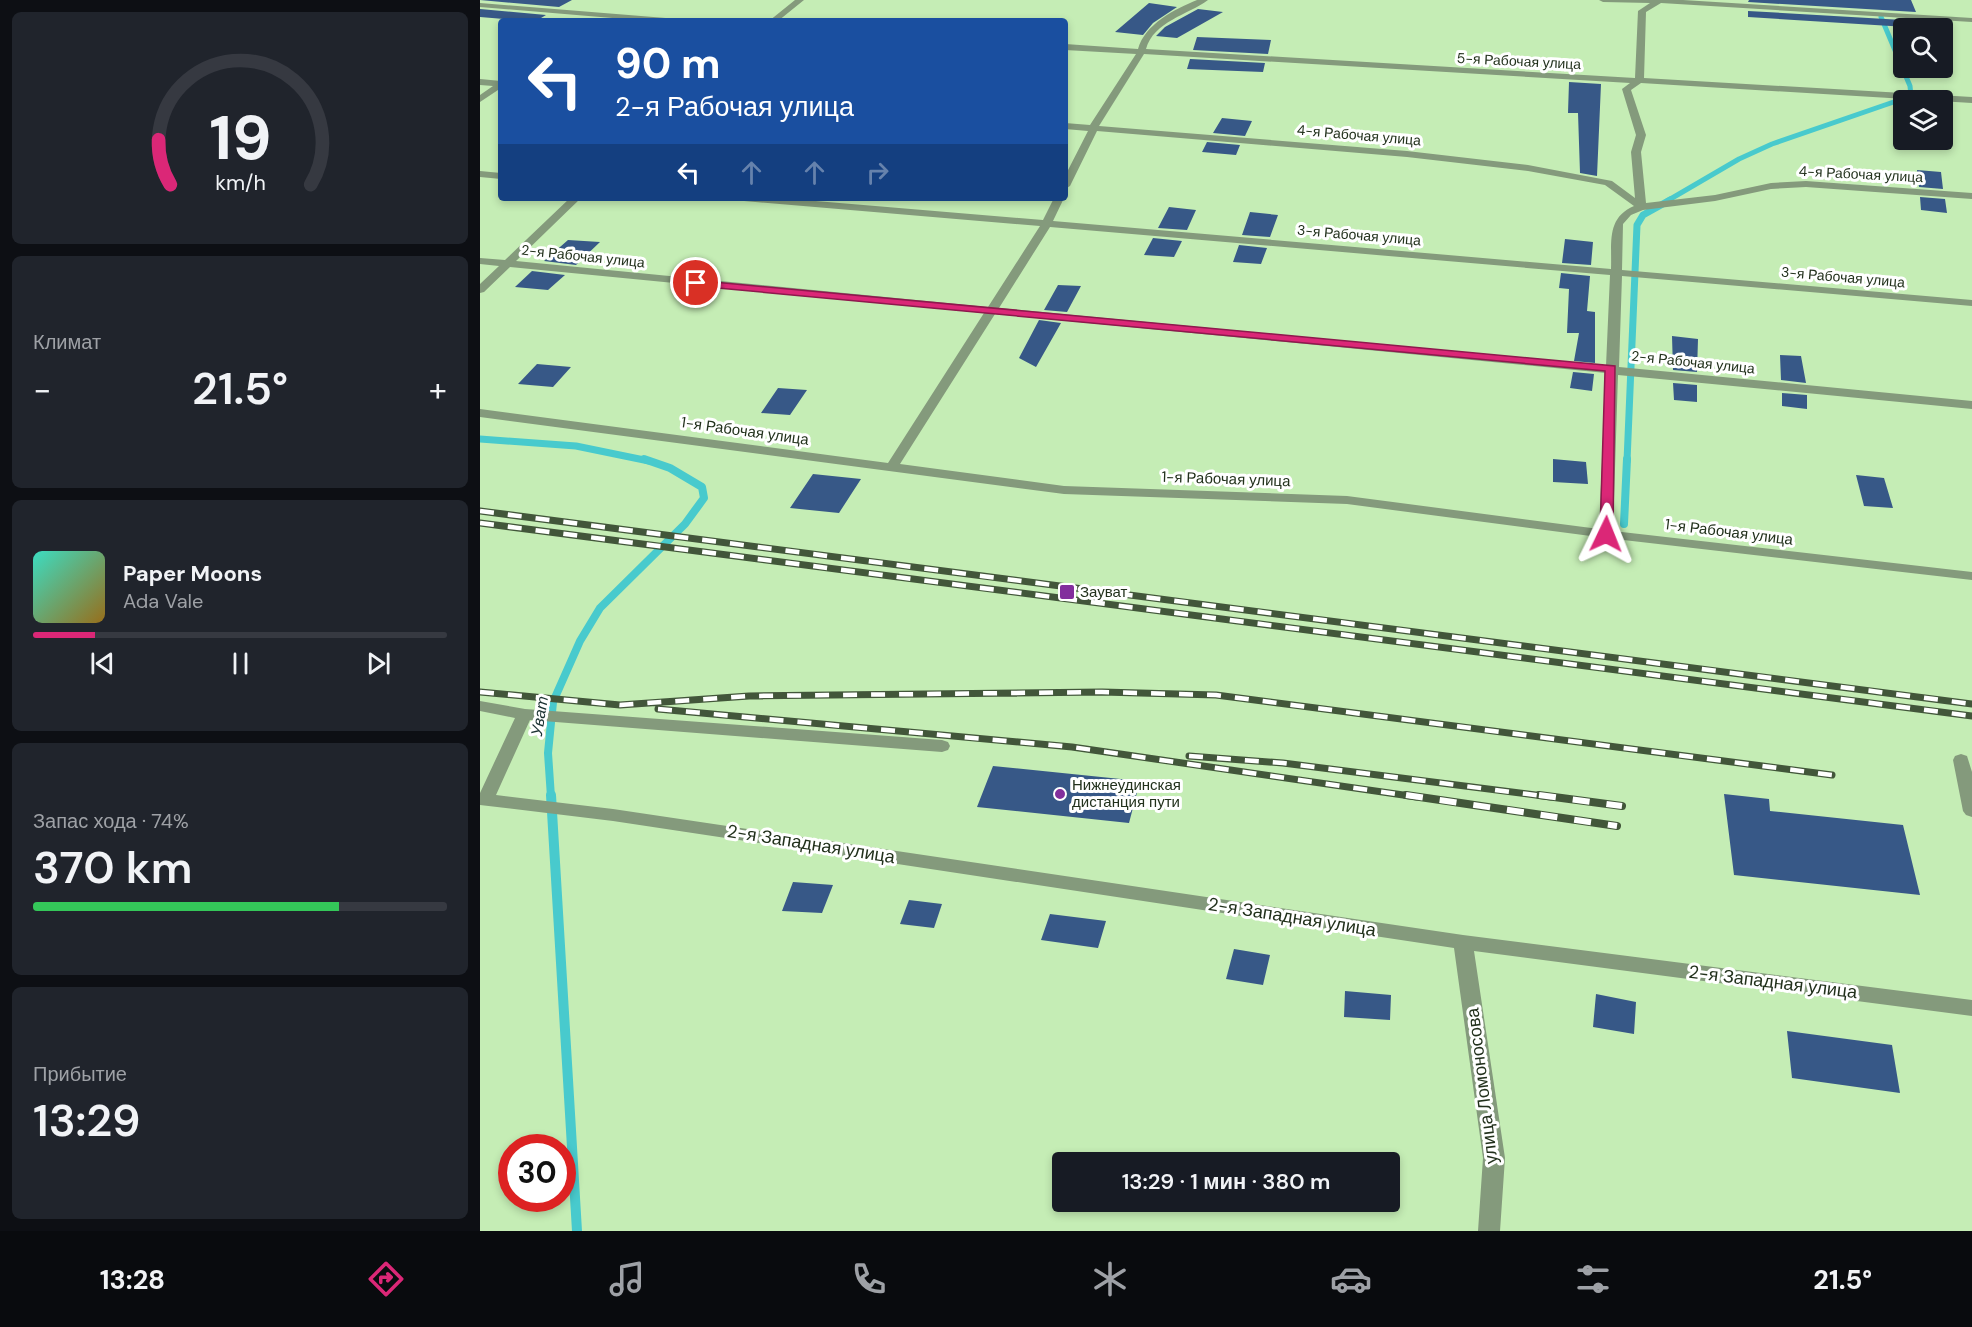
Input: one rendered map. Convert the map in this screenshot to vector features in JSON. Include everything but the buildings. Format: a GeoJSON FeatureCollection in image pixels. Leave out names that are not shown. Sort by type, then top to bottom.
{"type":"FeatureCollection","features":[{"type":"Feature","properties":{"kind":"street"},"geometry":{"type":"LineString","coordinates":[[777,18],[800,0]]}},
{"type":"Feature","properties":{"kind":"street"},"geometry":{"type":"LineString","coordinates":[[1174,0],[1194,4]]}},
{"type":"Feature","properties":{"kind":"street"},"geometry":{"type":"LineString","coordinates":[[1068,180],[1094,127],[1141,52],[1142,44],[1161,24],[1204,0]]}},
{"type":"Feature","properties":{"kind":"street"},"geometry":{"type":"LineString","coordinates":[[1603,0],[1660,0],[1972,20]]}},
{"type":"Feature","properties":{"kind":"street"},"geometry":{"type":"LineString","coordinates":[[1606,534],[1618,224],[1627,213],[1641,207],[1636,152],[1641,135],[1626,89],[1639,81],[1642,11],[1660,0]]}},
{"type":"Feature","properties":{"kind":"street"},"geometry":{"type":"LineString","coordinates":[[480,5],[637,18]]}},
{"type":"Feature","properties":{"kind":"street"},"geometry":{"type":"LineString","coordinates":[[605,18],[609,16]]}},
{"type":"Feature","properties":{"kind":"street","name":"5-я Рабочая улица"},"geometry":{"type":"LineString","coordinates":[[1068,47],[1972,100]]}},
{"type":"Feature","properties":{"kind":"street"},"geometry":{"type":"LineString","coordinates":[[480,82],[498,84]]}},
{"type":"Feature","properties":{"kind":"street"},"geometry":{"type":"LineString","coordinates":[[480,99],[498,86]]}},
{"type":"Feature","properties":{"kind":"street","name":"4-я Рабочая улица"},"geometry":{"type":"LineString","coordinates":[[1068,126],[1318,148],[1407,153],[1528,168],[1608,183],[1641,207],[1715,198],[1771,186],[1806,184],[1972,196]]}},
{"type":"Feature","properties":{"kind":"street"},"geometry":{"type":"LineString","coordinates":[[480,174],[498,176]]}},
{"type":"Feature","properties":{"kind":"street"},"geometry":{"type":"LineString","coordinates":[[480,291],[573,201]]}},
{"type":"Feature","properties":{"kind":"street","name":"3-я Рабочая улица"},"geometry":{"type":"LineString","coordinates":[[780,201],[1972,303]]}},
{"type":"Feature","properties":{"kind":"street"},"geometry":{"type":"LineString","coordinates":[[891,468],[1047,223],[1058,201]]}},
{"type":"Feature","properties":{"kind":"street","name":"2-я Рабочая улица"},"geometry":{"type":"LineString","coordinates":[[480,261],[1611,368],[1972,405]]}},
{"type":"Feature","properties":{"kind":"street","name":"1-я Рабочая улица"},"geometry":{"type":"LineString","coordinates":[[480,413],[1064,489],[1347,500],[1606,534],[1972,576]]}},
{"type":"Feature","properties":{"kind":"street"},"geometry":{"type":"LineString","coordinates":[[480,706],[525,714],[942,746]]}},
{"type":"Feature","properties":{"kind":"street"},"geometry":{"type":"LineString","coordinates":[[483,799],[525,714]]}},
{"type":"Feature","properties":{"kind":"street"},"geometry":{"type":"LineString","coordinates":[[1961,760],[1972,811]]}},
{"type":"Feature","properties":{"kind":"street","name":"2-я Западная улица"},"geometry":{"type":"LineString","coordinates":[[483,799],[613,815],[1463,942],[1972,1008]]}},
{"type":"Feature","properties":{"kind":"street","name":"улица Ломоносова"},"geometry":{"type":"LineString","coordinates":[[1463,942],[1494,1158],[1489,1231]]}},
{"type":"Feature","properties":{"kind":"waterway"},"geometry":{"type":"LineString","coordinates":[[1667,201],[1739,159],[1772,144],[1911,96],[1910,86],[1881,17]]}},
{"type":"Feature","properties":{"kind":"waterway"},"geometry":{"type":"LineString","coordinates":[[1627,461],[1637,225],[1643,215],[1670,200]]}},
{"type":"Feature","properties":{"kind":"waterway","name":"Уват"},"geometry":{"type":"LineString","coordinates":[[480,439],[576,446],[649,461]]}},
{"type":"Feature","properties":{"kind":"waterway","name":"Уват"},"geometry":{"type":"LineString","coordinates":[[551,797],[548,753],[553,702],[580,641],[600,608],[685,524],[704,498],[702,487],[670,468],[644,459]]}},
{"type":"Feature","properties":{"kind":"waterway"},"geometry":{"type":"LineString","coordinates":[[1624,524],[1627,459]]}},
{"type":"Feature","properties":{"kind":"waterway","name":"Уват"},"geometry":{"type":"LineString","coordinates":[[551,795],[577,1231]]}},
{"type":"Feature","properties":{"kind":"railway"},"geometry":{"type":"LineString","coordinates":[[480,511],[1972,704]]}},
{"type":"Feature","properties":{"kind":"railway"},"geometry":{"type":"LineString","coordinates":[[480,523],[1972,716]]}},
{"type":"Feature","properties":{"kind":"railway"},"geometry":{"type":"LineString","coordinates":[[480,692],[620,705],[749,696],[1102,692],[1216,695],[1832,775]]}},
{"type":"Feature","properties":{"kind":"railway"},"geometry":{"type":"LineString","coordinates":[[658,709],[1072,747],[1417,797]]}},
{"type":"Feature","properties":{"kind":"railway"},"geometry":{"type":"LineString","coordinates":[[1189,756],[1283,763],[1551,797]]}},
{"type":"Feature","properties":{"kind":"railway"},"geometry":{"type":"LineString","coordinates":[[1406,795],[1617,826]]}},
{"type":"Feature","properties":{"kind":"railway"},"geometry":{"type":"LineString","coordinates":[[1539,795],[1622,806]]}},
{"type":"Feature","properties":{"kind":"place","name":"Зауват"},"geometry":{"type":"Point","coordinates":[1067,592]}},
{"type":"Feature","properties":{"kind":"place","name":"Нижнеудинская дистанция пути"},"geometry":{"type":"Point","coordinates":[1060,794]}},
{"type":"Feature","properties":{"kind":"route"},"geometry":{"type":"LineString","coordinates":[[696,283],[1611,368],[1606,534]]}}]}
